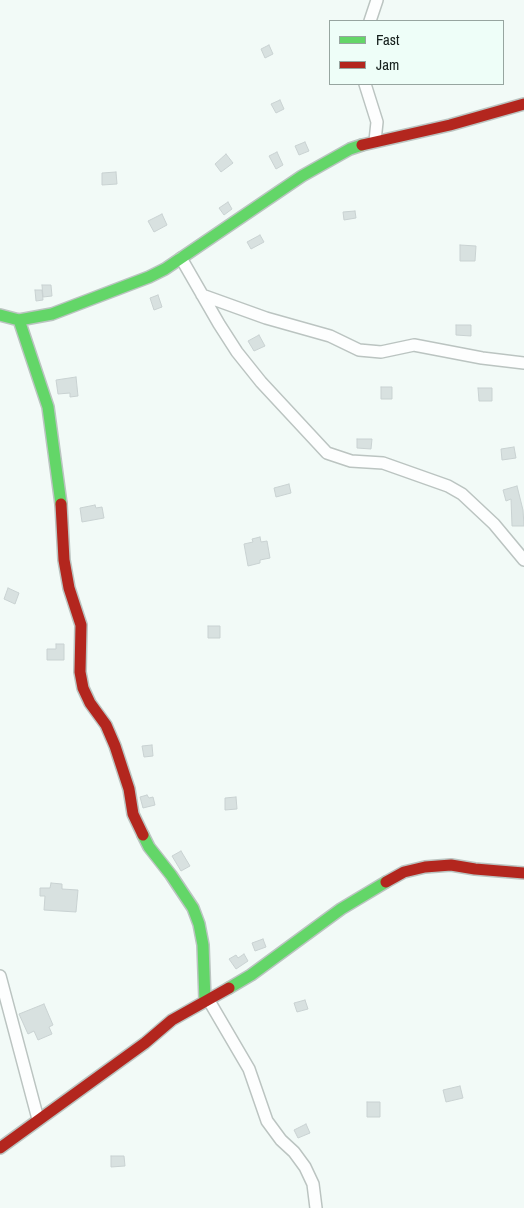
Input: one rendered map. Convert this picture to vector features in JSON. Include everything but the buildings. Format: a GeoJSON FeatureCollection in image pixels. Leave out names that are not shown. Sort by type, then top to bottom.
{"type":"FeatureCollection","features":[{"type":"Feature","properties":{"kind":"street"},"geometry":{"type":"LineString","coordinates":[[370,20],[377,0]]}},
{"type":"Feature","properties":{"kind":"street"},"geometry":{"type":"LineString","coordinates":[[365,85],[377,122],[375,140]]}},
{"type":"Feature","properties":{"kind":"street"},"geometry":{"type":"LineString","coordinates":[[0,315],[19,320],[35,318],[61,311],[149,277],[165,269],[302,176],[350,149],[375,140],[450,125],[524,104]]}},
{"type":"Feature","properties":{"kind":"street"},"geometry":{"type":"LineString","coordinates":[[181,258],[237,352],[261,382],[327,453],[351,461],[383,463],[448,486],[462,494],[494,524],[524,560]]}},
{"type":"Feature","properties":{"kind":"street"},"geometry":{"type":"LineString","coordinates":[[202,295],[266,318],[330,336],[359,350],[381,352],[414,345],[482,358],[524,362]]}},
{"type":"Feature","properties":{"kind":"street"},"geometry":{"type":"LineString","coordinates":[[19,320],[48,407],[52,428],[60,488],[64,560],[69,588],[81,625],[80,672],[83,688],[90,703],[106,725],[115,746],[129,789],[133,814],[149,847],[193,908],[199,924],[203,945],[206,1000],[250,1068],[267,1121],[281,1140],[305,1166],[313,1184],[316,1208]]}},
{"type":"Feature","properties":{"kind":"street"},"geometry":{"type":"LineString","coordinates":[[0,1148],[145,1043],[172,1020],[251,975],[341,910],[404,872],[425,867],[451,865],[524,873]]}},
{"type":"Feature","properties":{"kind":"street"},"geometry":{"type":"LineString","coordinates":[[0,976],[38,1119]]}},
{"type":"Feature","properties":{"kind":"traffic: fast"},"geometry":{"type":"LineString","coordinates":[[0,315],[19,320],[52,314],[149,277],[165,269],[302,176],[350,149],[362,145]]}},
{"type":"Feature","properties":{"kind":"traffic: fast"},"geometry":{"type":"LineString","coordinates":[[19,320],[48,407],[61,504]]}},
{"type":"Feature","properties":{"kind":"traffic: fast"},"geometry":{"type":"LineString","coordinates":[[143,835],[149,847],[193,908],[199,924],[203,945],[205,1001]]}},
{"type":"Feature","properties":{"kind":"traffic: fast"},"geometry":{"type":"LineString","coordinates":[[229,988],[251,975],[341,909],[386,882]]}},
{"type":"Feature","properties":{"kind":"traffic: jam"},"geometry":{"type":"LineString","coordinates":[[362,145],[450,125],[524,104]]}},
{"type":"Feature","properties":{"kind":"traffic: jam"},"geometry":{"type":"LineString","coordinates":[[61,504],[64,560],[69,588],[81,625],[80,672],[83,688],[90,703],[106,725],[115,746],[129,789],[133,814],[143,835]]}},
{"type":"Feature","properties":{"kind":"traffic: jam"},"geometry":{"type":"LineString","coordinates":[[386,882],[404,872],[425,867],[451,865],[524,873]]}},
{"type":"Feature","properties":{"kind":"traffic: jam"},"geometry":{"type":"LineString","coordinates":[[0,1148],[145,1043],[172,1020],[229,988]]}}]}
